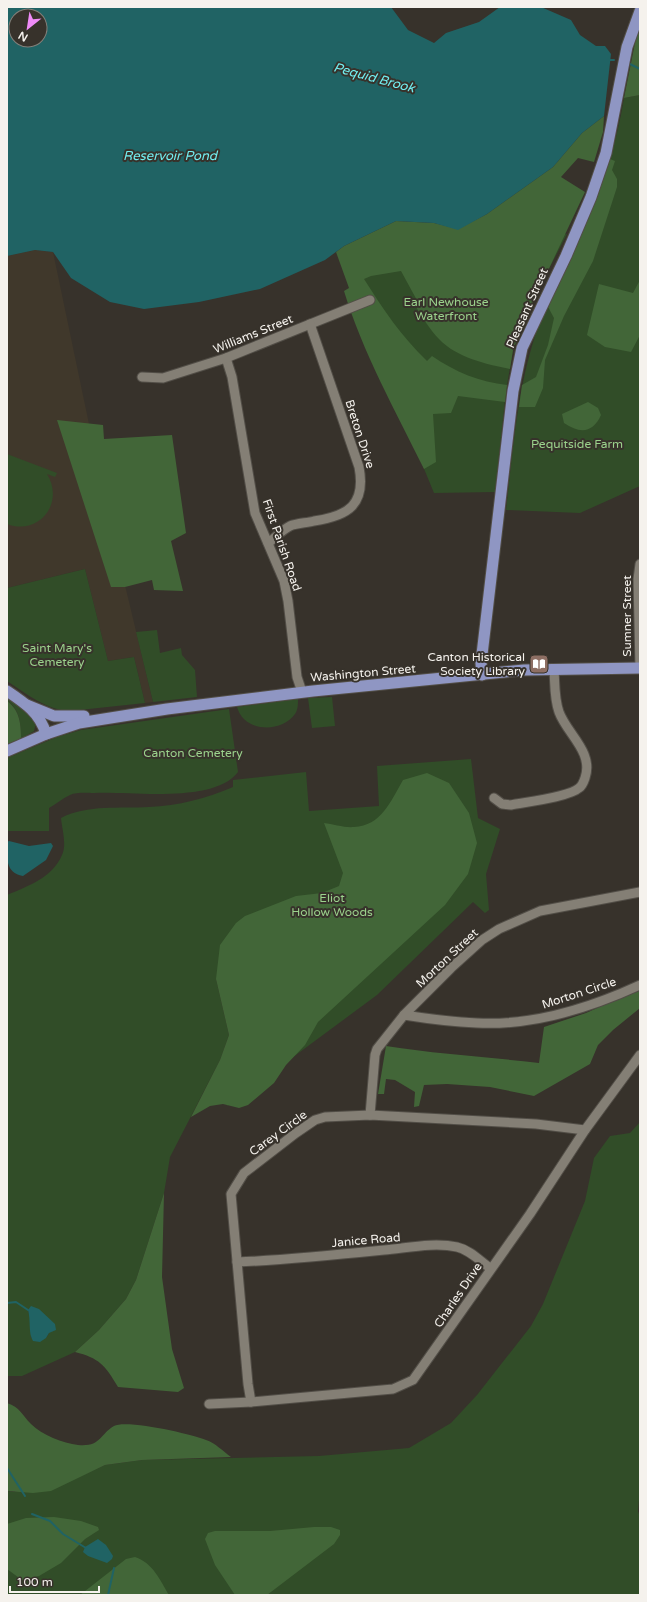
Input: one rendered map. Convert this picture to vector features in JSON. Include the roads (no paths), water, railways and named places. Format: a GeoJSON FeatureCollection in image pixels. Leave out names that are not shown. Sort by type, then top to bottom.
{"type":"FeatureCollection","features":[{"type":"Feature","properties":{"kind":"main road","name":"Pleasant Street"},"geometry":{"type":"LineString","coordinates":[[482,675],[481,663],[513,391],[519,359],[527,337],[566,256],[591,197],[606,153],[624,58],[640,11]]}},
{"type":"Feature","properties":{"kind":"main road","name":"Washington Street"},"geometry":{"type":"LineString","coordinates":[[7,751],[51,732],[95,719],[136,713],[302,692],[482,675],[554,669],[640,668]]}},
{"type":"Feature","properties":{"kind":"main road"},"geometry":{"type":"LineString","coordinates":[[7,691],[27,704],[51,732]]}},
{"type":"Feature","properties":{"kind":"main road","name":"Washington Street"},"geometry":{"type":"LineString","coordinates":[[27,704],[39,711],[63,717],[125,712],[136,713]]}},
{"type":"Feature","properties":{"kind":"main road"},"geometry":{"type":"LineString","coordinates":[[39,711],[50,720],[51,732]]}},
{"type":"Feature","properties":{"kind":"street","name":"Williams Street"},"geometry":{"type":"LineString","coordinates":[[142,377],[163,378],[226,358],[370,300]]}},
{"type":"Feature","properties":{"kind":"street","name":"Breton Drive"},"geometry":{"type":"LineString","coordinates":[[268,543],[290,526],[334,517],[342,513],[352,507],[361,492],[362,483],[359,467],[310,324]]}},
{"type":"Feature","properties":{"kind":"street","name":"First Parish Road"},"geometry":{"type":"LineString","coordinates":[[226,358],[232,378],[255,513],[284,581],[288,601],[297,677],[302,692]]}},
{"type":"Feature","properties":{"kind":"street","name":"Sumner Street"},"geometry":{"type":"LineString","coordinates":[[640,564],[638,579],[640,668]]}},
{"type":"Feature","properties":{"kind":"street"},"geometry":{"type":"LineString","coordinates":[[494,798],[502,804],[511,805],[568,794],[580,788],[584,781],[587,772],[587,762],[560,714],[555,697],[554,669]]}},
{"type":"Feature","properties":{"kind":"street","name":"Morton Street"},"geometry":{"type":"LineString","coordinates":[[370,1116],[375,1055],[377,1049],[404,1015],[472,948],[499,929],[540,911],[640,892]]}},
{"type":"Feature","properties":{"kind":"street","name":"Morton Circle"},"geometry":{"type":"LineString","coordinates":[[404,1015],[478,1023],[529,1020],[557,1015],[597,1002],[640,985]]}},
{"type":"Feature","properties":{"kind":"street","name":"Charles Drive"},"geometry":{"type":"LineString","coordinates":[[209,1404],[251,1402],[393,1389],[413,1380],[490,1268],[530,1214],[585,1130],[640,1054]]}},
{"type":"Feature","properties":{"kind":"street","name":"Carey Circle"},"geometry":{"type":"LineString","coordinates":[[251,1402],[248,1384],[231,1194],[244,1173],[315,1120],[325,1116],[370,1116],[536,1124],[585,1130]]}},
{"type":"Feature","properties":{"kind":"street","name":"Janice Road"},"geometry":{"type":"LineString","coordinates":[[237,1262],[300,1259],[428,1246],[450,1246],[459,1248],[471,1254],[490,1268]]}},
{"type":"Feature","properties":{"kind":"water","name":"Reservoir Pond"},"geometry":{"type":"Polygon","coordinates":[[[7,7],[391,7],[408,30],[434,43],[446,33],[479,22],[500,7],[541,7],[571,20],[580,35],[596,46],[605,46],[611,54],[604,116],[582,133],[553,167],[487,214],[458,230],[434,223],[396,221],[344,246],[325,260],[260,289],[199,302],[144,309],[110,302],[71,278],[53,252],[35,250],[7,256],[7,7]]]}},
{"type":"Feature","properties":{"kind":"water"},"geometry":{"type":"Polygon","coordinates":[[[9,841],[29,846],[51,843],[53,846],[46,860],[23,876],[13,872],[8,864],[7,842],[9,841]]]}},
{"type":"Feature","properties":{"kind":"water"},"geometry":{"type":"Polygon","coordinates":[[[31,1306],[39,1309],[55,1324],[56,1330],[49,1333],[46,1338],[40,1342],[33,1341],[31,1338],[28,1310],[31,1306]]]}},
{"type":"Feature","properties":{"kind":"water"},"geometry":{"type":"Polygon","coordinates":[[[98,1539],[106,1545],[113,1556],[107,1563],[88,1556],[83,1552],[85,1547],[98,1539]]]}},
{"type":"Feature","properties":{"kind":"waterway","name":"Pequid Brook"},"geometry":{"type":"LineString","coordinates":[[608,60],[614,60]]}},
{"type":"Feature","properties":{"kind":"waterway","name":"Pequid Brook"},"geometry":{"type":"LineString","coordinates":[[628,63],[640,69]]}},
{"type":"Feature","properties":{"kind":"waterway"},"geometry":{"type":"LineString","coordinates":[[7,1303],[16,1302],[28,1310]]}},
{"type":"Feature","properties":{"kind":"waterway"},"geometry":{"type":"LineString","coordinates":[[7,1468],[25,1496]]}},
{"type":"Feature","properties":{"kind":"waterway"},"geometry":{"type":"LineString","coordinates":[[32,1514],[50,1521],[63,1534],[86,1548]]}},
{"type":"Feature","properties":{"kind":"waterway"},"geometry":{"type":"LineString","coordinates":[[108,1595],[114,1568]]}},
{"type":"Feature","properties":{"kind":"place","name":"Canton Historical Society Library"},"geometry":{"type":"Point","coordinates":[539,664]}},
{"type":"Feature","properties":{"kind":"park label","name":"Earl Newhouse Waterfront"},"geometry":{"type":"Point","coordinates":[446,309]}},
{"type":"Feature","properties":{"kind":"park label","name":"Pequitside Farm"},"geometry":{"type":"Point","coordinates":[577,444]}},
{"type":"Feature","properties":{"kind":"park label","name":"Saint Mary's Cemetery"},"geometry":{"type":"Point","coordinates":[57,655]}},
{"type":"Feature","properties":{"kind":"park label","name":"Canton Cemetery"},"geometry":{"type":"Point","coordinates":[193,753]}},
{"type":"Feature","properties":{"kind":"park label","name":"Eliot Hollow Woods"},"geometry":{"type":"Point","coordinates":[332,905]}}]}
